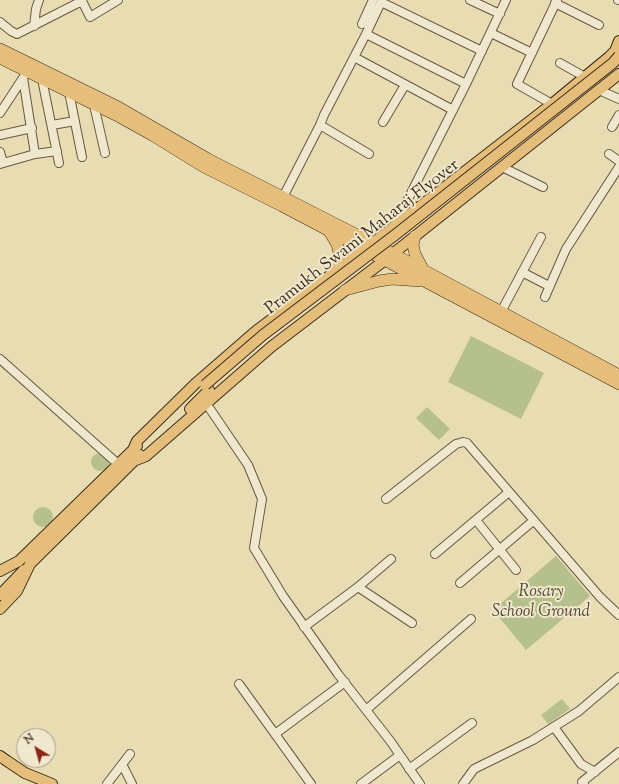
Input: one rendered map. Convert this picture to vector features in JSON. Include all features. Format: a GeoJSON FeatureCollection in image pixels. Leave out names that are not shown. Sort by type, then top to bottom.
{"type":"FeatureCollection","features":[{"type":"Feature","properties":{"kind":"highway"},"geometry":{"type":"LineString","coordinates":[[0,49],[71,88],[94,105],[152,135],[204,167],[282,201],[329,231],[369,246]]}},
{"type":"Feature","properties":{"kind":"highway"},"geometry":{"type":"LineString","coordinates":[[0,58],[25,74],[71,88],[118,107],[282,201],[425,276],[619,384]]}},
{"type":"Feature","properties":{"kind":"highway"},"geometry":{"type":"LineString","coordinates":[[329,231],[337,244],[339,253],[339,258],[334,272]]}},
{"type":"Feature","properties":{"kind":"highway"},"geometry":{"type":"LineString","coordinates":[[415,236],[413,245],[414,254],[425,276]]}},
{"type":"Feature","properties":{"kind":"highway"},"geometry":{"type":"LineString","coordinates":[[345,290],[379,281],[425,276],[501,312],[619,375]]}},
{"type":"Feature","properties":{"kind":"main road"},"geometry":{"type":"LineString","coordinates":[[0,609],[17,591],[30,564],[134,455],[137,441],[195,384],[256,331],[369,246],[552,104],[609,57],[615,51],[619,42]]}},
{"type":"Feature","properties":{"kind":"main road","name":"Pramukh Swami Maharaj Flyover"},"geometry":{"type":"LineString","coordinates":[[134,455],[263,335],[401,230],[613,63],[619,56]]}},
{"type":"Feature","properties":{"kind":"main road","name":"Pramukh Swami Maharaj Flyover"},"geometry":{"type":"LineString","coordinates":[[150,440],[267,341],[404,236],[619,66]]}},
{"type":"Feature","properties":{"kind":"main road"},"geometry":{"type":"LineString","coordinates":[[0,595],[3,578],[118,464],[134,455],[146,456],[271,347],[389,257],[619,74]]}},
{"type":"Feature","properties":{"kind":"main road"},"geometry":{"type":"LineString","coordinates":[[3,578],[30,564]]}},
{"type":"Feature","properties":{"kind":"main road"},"geometry":{"type":"LineString","coordinates":[[0,756],[24,773],[52,784]]}},
{"type":"Feature","properties":{"kind":"main road"},"geometry":{"type":"LineString","coordinates":[[0,765],[21,779],[34,784]]}},
{"type":"Feature","properties":{"kind":"street"},"geometry":{"type":"LineString","coordinates":[[34,26],[36,9],[39,0]]}},
{"type":"Feature","properties":{"kind":"street"},"geometry":{"type":"LineString","coordinates":[[0,22],[17,34],[78,3],[83,3],[90,17],[118,0]]}},
{"type":"Feature","properties":{"kind":"street"},"geometry":{"type":"LineString","coordinates":[[470,0],[500,14]]}},
{"type":"Feature","properties":{"kind":"street"},"geometry":{"type":"LineString","coordinates":[[393,227],[466,84],[506,0]]}},
{"type":"Feature","properties":{"kind":"street"},"geometry":{"type":"LineString","coordinates":[[362,24],[379,1]]}},
{"type":"Feature","properties":{"kind":"street"},"geometry":{"type":"LineString","coordinates":[[282,201],[366,34],[379,1]]}},
{"type":"Feature","properties":{"kind":"street"},"geometry":{"type":"LineString","coordinates":[[379,1],[482,51]]}},
{"type":"Feature","properties":{"kind":"street"},"geometry":{"type":"LineString","coordinates":[[552,104],[517,84],[556,1],[599,25]]}},
{"type":"Feature","properties":{"kind":"street"},"geometry":{"type":"LineString","coordinates":[[491,32],[532,53]]}},
{"type":"Feature","properties":{"kind":"street"},"geometry":{"type":"LineString","coordinates":[[366,34],[466,84]]}},
{"type":"Feature","properties":{"kind":"street"},"geometry":{"type":"LineString","coordinates":[[354,57],[453,110]]}},
{"type":"Feature","properties":{"kind":"street"},"geometry":{"type":"LineString","coordinates":[[560,63],[585,77]]}},
{"type":"Feature","properties":{"kind":"street"},"geometry":{"type":"LineString","coordinates":[[0,113],[25,74]]}},
{"type":"Feature","properties":{"kind":"street"},"geometry":{"type":"LineString","coordinates":[[25,74],[35,154]]}},
{"type":"Feature","properties":{"kind":"street"},"geometry":{"type":"LineString","coordinates":[[42,79],[59,163]]}},
{"type":"Feature","properties":{"kind":"street"},"geometry":{"type":"LineString","coordinates":[[383,122],[405,84]]}},
{"type":"Feature","properties":{"kind":"street"},"geometry":{"type":"LineString","coordinates":[[71,88],[75,121],[82,157]]}},
{"type":"Feature","properties":{"kind":"street"},"geometry":{"type":"LineString","coordinates":[[599,90],[619,100]]}},
{"type":"Feature","properties":{"kind":"street"},"geometry":{"type":"LineString","coordinates":[[94,105],[105,153]]}},
{"type":"Feature","properties":{"kind":"street"},"geometry":{"type":"LineString","coordinates":[[612,128],[619,115]]}},
{"type":"Feature","properties":{"kind":"street"},"geometry":{"type":"LineString","coordinates":[[52,125],[75,121]]}},
{"type":"Feature","properties":{"kind":"street"},"geometry":{"type":"LineString","coordinates":[[320,125],[369,154]]}},
{"type":"Feature","properties":{"kind":"street"},"geometry":{"type":"LineString","coordinates":[[0,135],[32,128]]}},
{"type":"Feature","properties":{"kind":"street"},"geometry":{"type":"LineString","coordinates":[[0,152],[1,163],[35,154],[57,151]]}},
{"type":"Feature","properties":{"kind":"street"},"geometry":{"type":"LineString","coordinates":[[609,154],[619,161]]}},
{"type":"Feature","properties":{"kind":"street"},"geometry":{"type":"LineString","coordinates":[[502,167],[544,187]]}},
{"type":"Feature","properties":{"kind":"street"},"geometry":{"type":"LineString","coordinates":[[545,297],[566,249],[619,168]]}},
{"type":"Feature","properties":{"kind":"street"},"geometry":{"type":"LineString","coordinates":[[501,312],[541,237]]}},
{"type":"Feature","properties":{"kind":"street"},"geometry":{"type":"LineString","coordinates":[[522,272],[550,286]]}},
{"type":"Feature","properties":{"kind":"street"},"geometry":{"type":"LineString","coordinates":[[0,359],[118,464]]}},
{"type":"Feature","properties":{"kind":"street"},"geometry":{"type":"LineString","coordinates":[[206,403],[248,465],[262,499],[254,548],[304,627],[420,784]]}},
{"type":"Feature","properties":{"kind":"street"},"geometry":{"type":"LineString","coordinates":[[386,499],[456,444],[463,442],[470,446],[600,597],[619,615]]}},
{"type":"Feature","properties":{"kind":"street"},"geometry":{"type":"LineString","coordinates":[[435,554],[509,492]]}},
{"type":"Feature","properties":{"kind":"street"},"geometry":{"type":"LineString","coordinates":[[476,520],[516,570]]}},
{"type":"Feature","properties":{"kind":"street"},"geometry":{"type":"LineString","coordinates":[[460,583],[533,521]]}},
{"type":"Feature","properties":{"kind":"street"},"geometry":{"type":"LineString","coordinates":[[304,627],[358,587],[391,559]]}},
{"type":"Feature","properties":{"kind":"street"},"geometry":{"type":"LineString","coordinates":[[358,587],[412,623]]}},
{"type":"Feature","properties":{"kind":"street"},"geometry":{"type":"LineString","coordinates":[[366,710],[471,619]]}},
{"type":"Feature","properties":{"kind":"street"},"geometry":{"type":"LineString","coordinates":[[463,784],[474,769],[533,740],[554,727],[578,711],[619,677]]}},
{"type":"Feature","properties":{"kind":"street"},"geometry":{"type":"LineString","coordinates":[[275,734],[344,682]]}},
{"type":"Feature","properties":{"kind":"street"},"geometry":{"type":"LineString","coordinates":[[239,684],[311,784]]}},
{"type":"Feature","properties":{"kind":"street"},"geometry":{"type":"LineString","coordinates":[[409,769],[472,723]]}},
{"type":"Feature","properties":{"kind":"street"},"geometry":{"type":"LineString","coordinates":[[554,727],[581,764],[595,772]]}},
{"type":"Feature","properties":{"kind":"street"},"geometry":{"type":"LineString","coordinates":[[582,783],[619,752]]}},
{"type":"Feature","properties":{"kind":"street"},"geometry":{"type":"LineString","coordinates":[[107,784],[130,754]]}},
{"type":"Feature","properties":{"kind":"street"},"geometry":{"type":"LineString","coordinates":[[361,784],[400,755]]}},
{"type":"Feature","properties":{"kind":"street"},"geometry":{"type":"LineString","coordinates":[[122,764],[132,784]]}},
{"type":"Feature","properties":{"kind":"green space"},"geometry":{"type":"Polygon","coordinates":[[[471,336],[544,373],[521,419],[448,382],[471,336]]]}},
{"type":"Feature","properties":{"kind":"green space"},"geometry":{"type":"Polygon","coordinates":[[[427,407],[450,429],[439,440],[416,418],[427,407]]]}},
{"type":"Feature","properties":{"kind":"green space"},"geometry":{"type":"Polygon","coordinates":[[[96,453],[104,453],[109,458],[107,469],[104,471],[96,471],[91,466],[91,458],[96,453]]]}},
{"type":"Feature","properties":{"kind":"green space"},"geometry":{"type":"Polygon","coordinates":[[[43,507],[50,510],[53,517],[50,524],[43,527],[36,524],[33,517],[36,510],[43,507]]]}},
{"type":"Feature","properties":{"kind":"green space","name":"Rosary School Ground"},"geometry":{"type":"Polygon","coordinates":[[[556,556],[590,596],[526,650],[493,610],[556,556]]]}},
{"type":"Feature","properties":{"kind":"green space"},"geometry":{"type":"Polygon","coordinates":[[[562,699],[570,709],[548,724],[541,715],[562,699]]]}}]}
